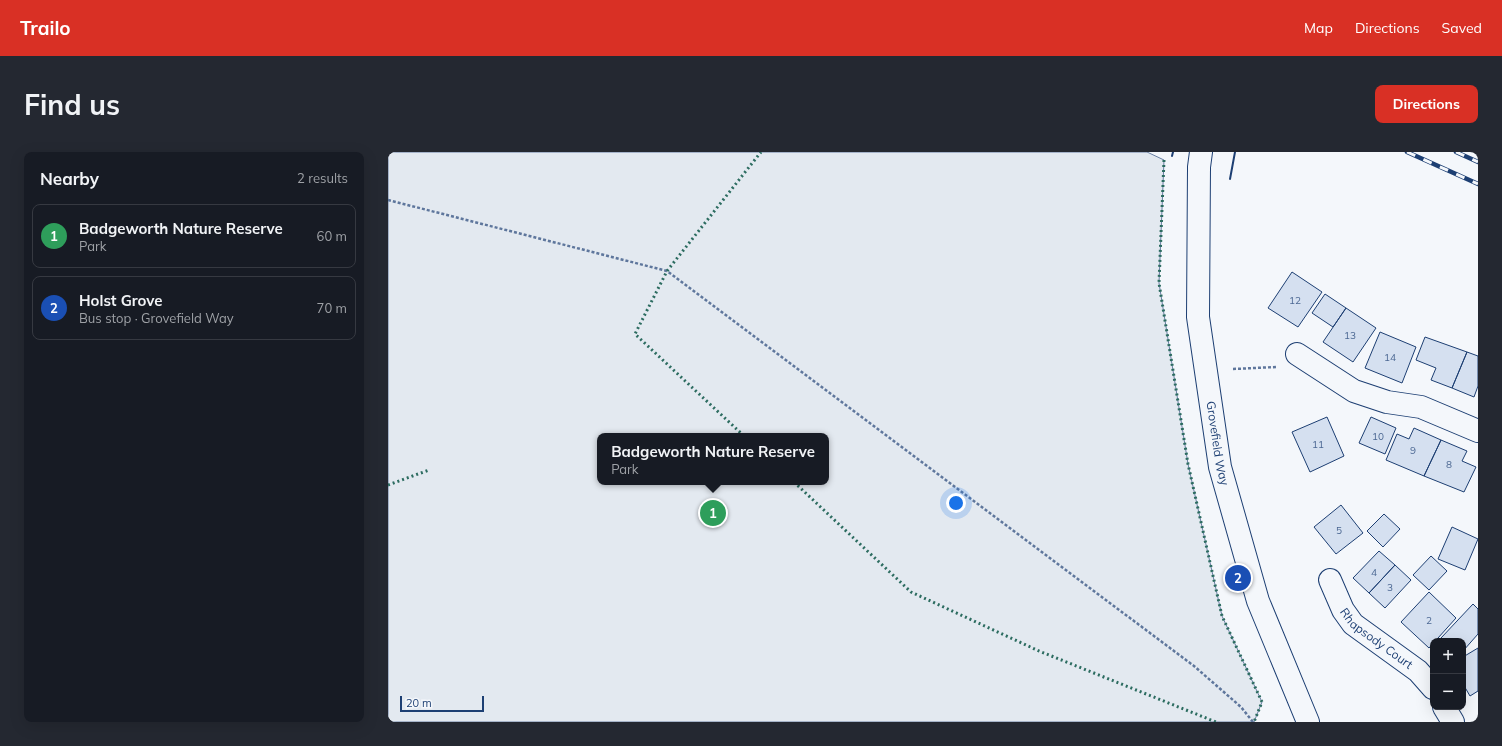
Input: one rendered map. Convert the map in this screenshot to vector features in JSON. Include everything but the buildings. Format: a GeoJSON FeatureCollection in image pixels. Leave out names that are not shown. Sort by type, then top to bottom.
{"type":"FeatureCollection","features":[{"type":"Feature","properties":{"kind":"street","name":"Grovefield Way"},"geometry":{"type":"LineString","coordinates":[[1200,159],[1198,317],[1220,467],[1258,601],[1308,722]]}},
{"type":"Feature","properties":{"kind":"street"},"geometry":{"type":"LineString","coordinates":[[1297,354],[1354,391],[1387,402],[1421,407],[1478,431]]}},
{"type":"Feature","properties":{"kind":"street","name":"Rhapsody Court"},"geometry":{"type":"LineString","coordinates":[[1330,580],[1343,610],[1353,624],[1418,672],[1430,685]]}},
{"type":"Feature","properties":{"kind":"street"},"geometry":{"type":"LineString","coordinates":[[1446,710],[1453,722]]}},
{"type":"Feature","properties":{"kind":"path"},"geometry":{"type":"LineString","coordinates":[[388,200],[667,270],[1194,666],[1241,707],[1253,722]]}},
{"type":"Feature","properties":{"kind":"shaded area"},"geometry":{"type":"Polygon","coordinates":[[[388,152],[1147,152],[1164,160],[1159,283],[1188,464],[1222,616],[1262,702],[1254,722],[388,722],[388,152]]]}},
{"type":"Feature","properties":{"kind":"railway"},"geometry":{"type":"LineString","coordinates":[[1407,152],[1478,184]]}},
{"type":"Feature","properties":{"kind":"railway"},"geometry":{"type":"LineString","coordinates":[[1456,152],[1478,162]]}},
{"type":"Feature","properties":{"kind":"hedge"},"geometry":{"type":"LineString","coordinates":[[741,433],[635,334],[667,271],[761,152]]}},
{"type":"Feature","properties":{"kind":"hedge"},"geometry":{"type":"LineString","coordinates":[[1164,160],[1159,283],[1188,464],[1222,616],[1262,702],[1254,722]]}},
{"type":"Feature","properties":{"kind":"hedge"},"geometry":{"type":"LineString","coordinates":[[388,485],[429,470]]}},
{"type":"Feature","properties":{"kind":"hedge"},"geometry":{"type":"LineString","coordinates":[[797,485],[911,592],[1039,651],[1216,722]]}},
{"type":"Feature","properties":{"kind":"wall"},"geometry":{"type":"LineString","coordinates":[[1172,156],[1173,152]]}},
{"type":"Feature","properties":{"kind":"wall"},"geometry":{"type":"LineString","coordinates":[[1230,179],[1235,152]]}},
{"type":"Feature","properties":{"kind":"place","name":"Badgeworth Nature Reserve"},"geometry":{"type":"Point","coordinates":[713,513]}},
{"type":"Feature","properties":{"kind":"place","name":"Holst Grove"},"geometry":{"type":"Point","coordinates":[1238,578]}}]}
